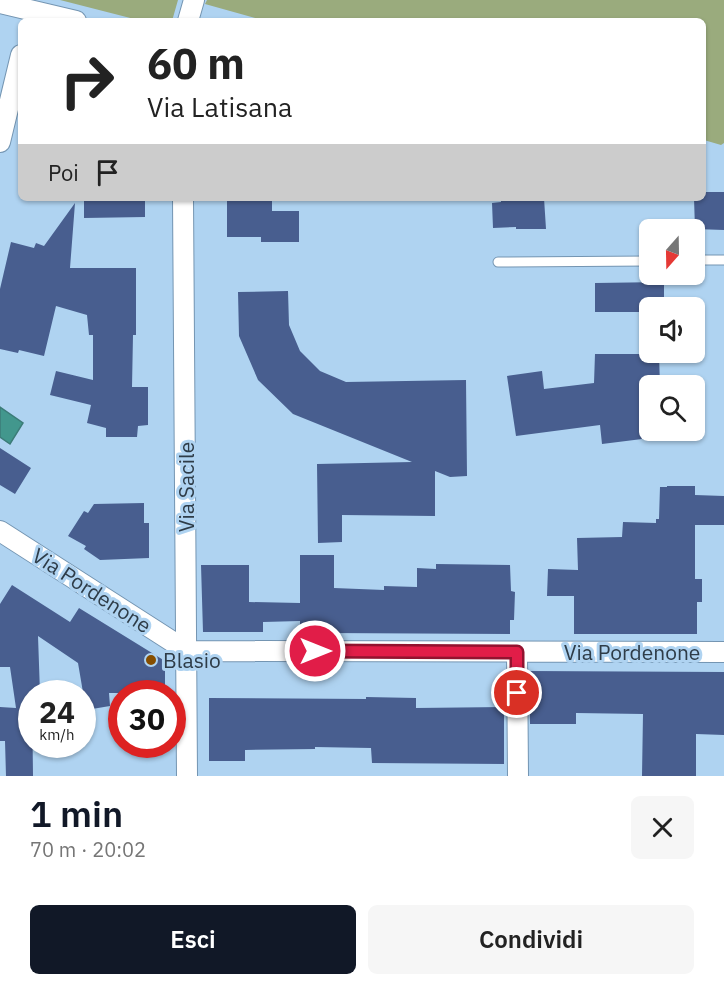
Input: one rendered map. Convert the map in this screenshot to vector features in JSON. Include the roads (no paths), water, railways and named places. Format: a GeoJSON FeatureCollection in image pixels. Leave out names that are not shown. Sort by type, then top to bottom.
{"type":"FeatureCollection","features":[{"type":"Feature","properties":{"kind":"street"},"geometry":{"type":"LineString","coordinates":[[189,18],[194,0]]}},
{"type":"Feature","properties":{"kind":"street"},"geometry":{"type":"LineString","coordinates":[[0,3],[64,18]]}},
{"type":"Feature","properties":{"kind":"street"},"geometry":{"type":"LineString","coordinates":[[0,142],[18,67]]}},
{"type":"Feature","properties":{"kind":"street","name":"Via Sacile"},"geometry":{"type":"LineString","coordinates":[[183,201],[187,776]]}},
{"type":"Feature","properties":{"kind":"street","name":"Via Pordenone"},"geometry":{"type":"LineString","coordinates":[[1,534],[187,651],[724,652]]}},
{"type":"Feature","properties":{"kind":"street"},"geometry":{"type":"LineString","coordinates":[[517,652],[518,776]]}},
{"type":"Feature","properties":{"kind":"lane"},"geometry":{"type":"LineString","coordinates":[[705,260],[724,260]]}},
{"type":"Feature","properties":{"kind":"lane"},"geometry":{"type":"LineString","coordinates":[[498,262],[639,261]]}},
{"type":"Feature","properties":{"kind":"place","name":"Blasio"},"geometry":{"type":"Point","coordinates":[151,660]}}]}
